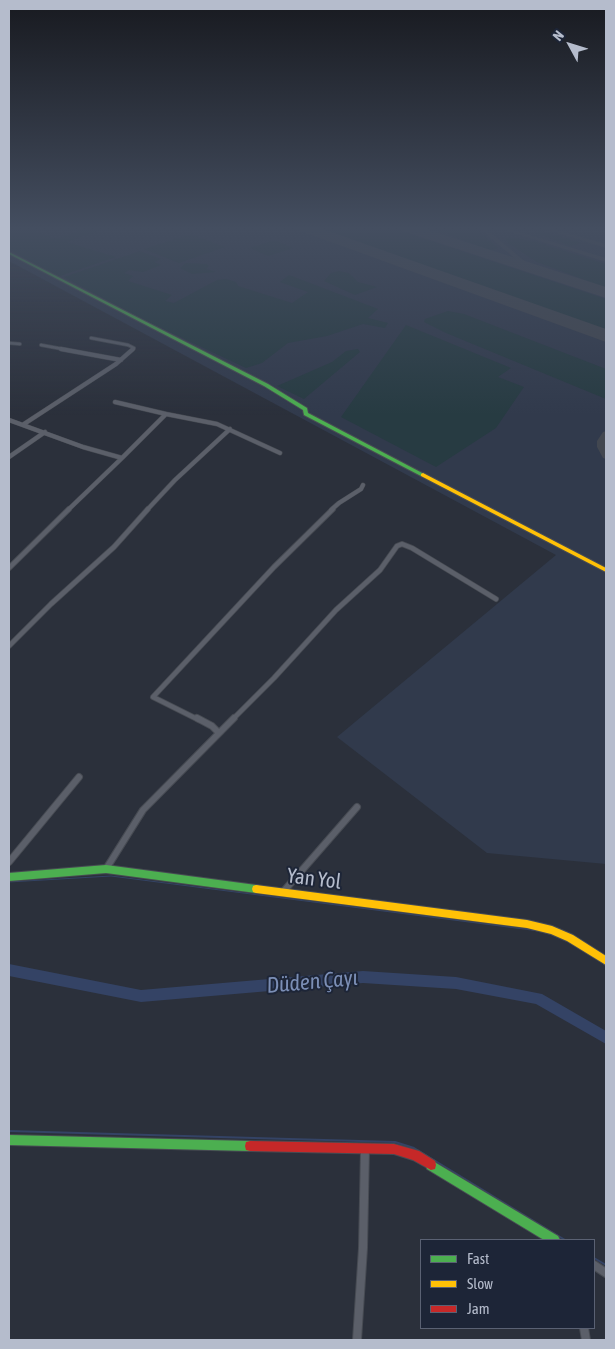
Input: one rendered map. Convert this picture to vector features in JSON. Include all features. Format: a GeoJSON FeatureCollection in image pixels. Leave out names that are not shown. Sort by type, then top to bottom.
{"type":"FeatureCollection","features":[{"type":"Feature","properties":{"kind":"street"},"geometry":{"type":"LineString","coordinates":[[80,290],[266,386],[305,409],[306,414],[606,570]]}},
{"type":"Feature","properties":{"kind":"street"},"geometry":{"type":"LineString","coordinates":[[24,424],[121,360],[134,348],[118,342],[91,338]]}},
{"type":"Feature","properties":{"kind":"street"},"geometry":{"type":"LineString","coordinates":[[9,343],[20,344]]}},
{"type":"Feature","properties":{"kind":"street"},"geometry":{"type":"LineString","coordinates":[[41,346],[121,360]]}},
{"type":"Feature","properties":{"kind":"street"},"geometry":{"type":"LineString","coordinates":[[115,402],[230,428],[280,453]]}},
{"type":"Feature","properties":{"kind":"street"},"geometry":{"type":"LineString","coordinates":[[9,568],[166,414]]}},
{"type":"Feature","properties":{"kind":"street"},"geometry":{"type":"LineString","coordinates":[[9,420],[83,447],[122,458]]}},
{"type":"Feature","properties":{"kind":"street"},"geometry":{"type":"LineString","coordinates":[[9,646],[51,604],[114,547],[187,468],[230,428]]}},
{"type":"Feature","properties":{"kind":"street"},"geometry":{"type":"LineString","coordinates":[[9,457],[45,432]]}},
{"type":"Feature","properties":{"kind":"street"},"geometry":{"type":"LineString","coordinates":[[219,733],[212,726],[153,697],[274,567],[339,503],[361,489],[363,485]]}},
{"type":"Feature","properties":{"kind":"street"},"geometry":{"type":"LineString","coordinates":[[106,869],[143,810],[300,651],[336,610],[380,570],[397,546],[402,544],[412,548],[496,599]]}},
{"type":"Feature","properties":{"kind":"street"},"geometry":{"type":"LineString","coordinates":[[9,862],[79,777]]}},
{"type":"Feature","properties":{"kind":"street"},"geometry":{"type":"LineString","coordinates":[[283,893],[357,807]]}},
{"type":"Feature","properties":{"kind":"street","name":"Yan Yol"},"geometry":{"type":"LineString","coordinates":[[9,878],[106,869],[542,928],[576,941],[606,961]]}},
{"type":"Feature","properties":{"kind":"street"},"geometry":{"type":"LineString","coordinates":[[9,1140],[394,1149],[415,1156],[552,1239]]}},
{"type":"Feature","properties":{"kind":"street"},"geometry":{"type":"LineString","coordinates":[[357,1340],[363,1248],[364,1148]]}},
{"type":"Feature","properties":{"kind":"street"},"geometry":{"type":"LineString","coordinates":[[595,1266],[606,1273]]}},
{"type":"Feature","properties":{"kind":"shaded area"},"geometry":{"type":"Polygon","coordinates":[[[63,290],[606,290],[606,864],[487,853],[337,737],[556,555],[63,290]]]}},
{"type":"Feature","properties":{"kind":"shaded area"},"geometry":{"type":"Polygon","coordinates":[[[88,290],[156,290],[172,295],[165,301],[174,303],[198,290],[251,290],[292,303],[308,292],[302,290],[328,290],[378,309],[368,318],[388,323],[385,328],[363,324],[327,336],[288,343],[262,363],[246,368],[142,319],[88,290]]]}},
{"type":"Feature","properties":{"kind":"shaded area"},"geometry":{"type":"Polygon","coordinates":[[[344,290],[369,290],[355,295],[344,290]]]}},
{"type":"Feature","properties":{"kind":"shaded area"},"geometry":{"type":"Polygon","coordinates":[[[494,290],[579,290],[606,299],[606,330],[494,290]]]}},
{"type":"Feature","properties":{"kind":"shaded area"},"geometry":{"type":"Polygon","coordinates":[[[448,311],[464,314],[606,369],[606,399],[446,333],[424,322],[425,319],[448,311]]]}},
{"type":"Feature","properties":{"kind":"shaded area"},"geometry":{"type":"Polygon","coordinates":[[[406,325],[511,368],[498,377],[524,387],[496,428],[436,467],[341,417],[406,325]]]}},
{"type":"Feature","properties":{"kind":"shaded area"},"geometry":{"type":"Polygon","coordinates":[[[358,349],[360,352],[304,399],[277,386],[332,362],[346,351],[358,349]]]}},
{"type":"Feature","properties":{"kind":"waterway"},"geometry":{"type":"LineString","coordinates":[[9,882],[111,876],[539,931]]}},
{"type":"Feature","properties":{"kind":"waterway"},"geometry":{"type":"LineString","coordinates":[[545,933],[554,935]]}},
{"type":"Feature","properties":{"kind":"waterway"},"geometry":{"type":"LineString","coordinates":[[598,960],[606,966]]}},
{"type":"Feature","properties":{"kind":"waterway","name":"Düden Çayı"},"geometry":{"type":"LineString","coordinates":[[9,970],[141,996],[363,977],[456,983],[538,998],[606,1038]]}},
{"type":"Feature","properties":{"kind":"waterway"},"geometry":{"type":"LineString","coordinates":[[9,1131],[395,1142],[414,1148],[563,1239]]}},
{"type":"Feature","properties":{"kind":"waterway"},"geometry":{"type":"LineString","coordinates":[[595,1259],[606,1265]]}},
{"type":"Feature","properties":{"kind":"taxiway"},"geometry":{"type":"LineString","coordinates":[[606,434],[602,441],[602,447],[606,456]]}},
{"type":"Feature","properties":{"kind":"runway"},"geometry":{"type":"LineString","coordinates":[[478,290],[606,336]]}},
{"type":"Feature","properties":{"kind":"runway"},"geometry":{"type":"LineString","coordinates":[[597,290],[606,293]]}},
{"type":"Feature","properties":{"kind":"traffic: fast"},"geometry":{"type":"LineString","coordinates":[[81,290],[266,385],[305,409],[306,414],[423,475]]}},
{"type":"Feature","properties":{"kind":"traffic: fast"},"geometry":{"type":"LineString","coordinates":[[9,877],[106,869],[256,889]]}},
{"type":"Feature","properties":{"kind":"traffic: fast"},"geometry":{"type":"LineString","coordinates":[[9,1140],[250,1146]]}},
{"type":"Feature","properties":{"kind":"traffic: fast"},"geometry":{"type":"LineString","coordinates":[[431,1165],[552,1239]]}},
{"type":"Feature","properties":{"kind":"traffic: slow"},"geometry":{"type":"LineString","coordinates":[[423,475],[606,570]]}},
{"type":"Feature","properties":{"kind":"traffic: slow"},"geometry":{"type":"LineString","coordinates":[[256,889],[527,924],[552,930],[570,938],[606,961]]}},
{"type":"Feature","properties":{"kind":"traffic: jam"},"geometry":{"type":"LineString","coordinates":[[250,1146],[394,1149],[415,1155],[431,1165]]}}]}
